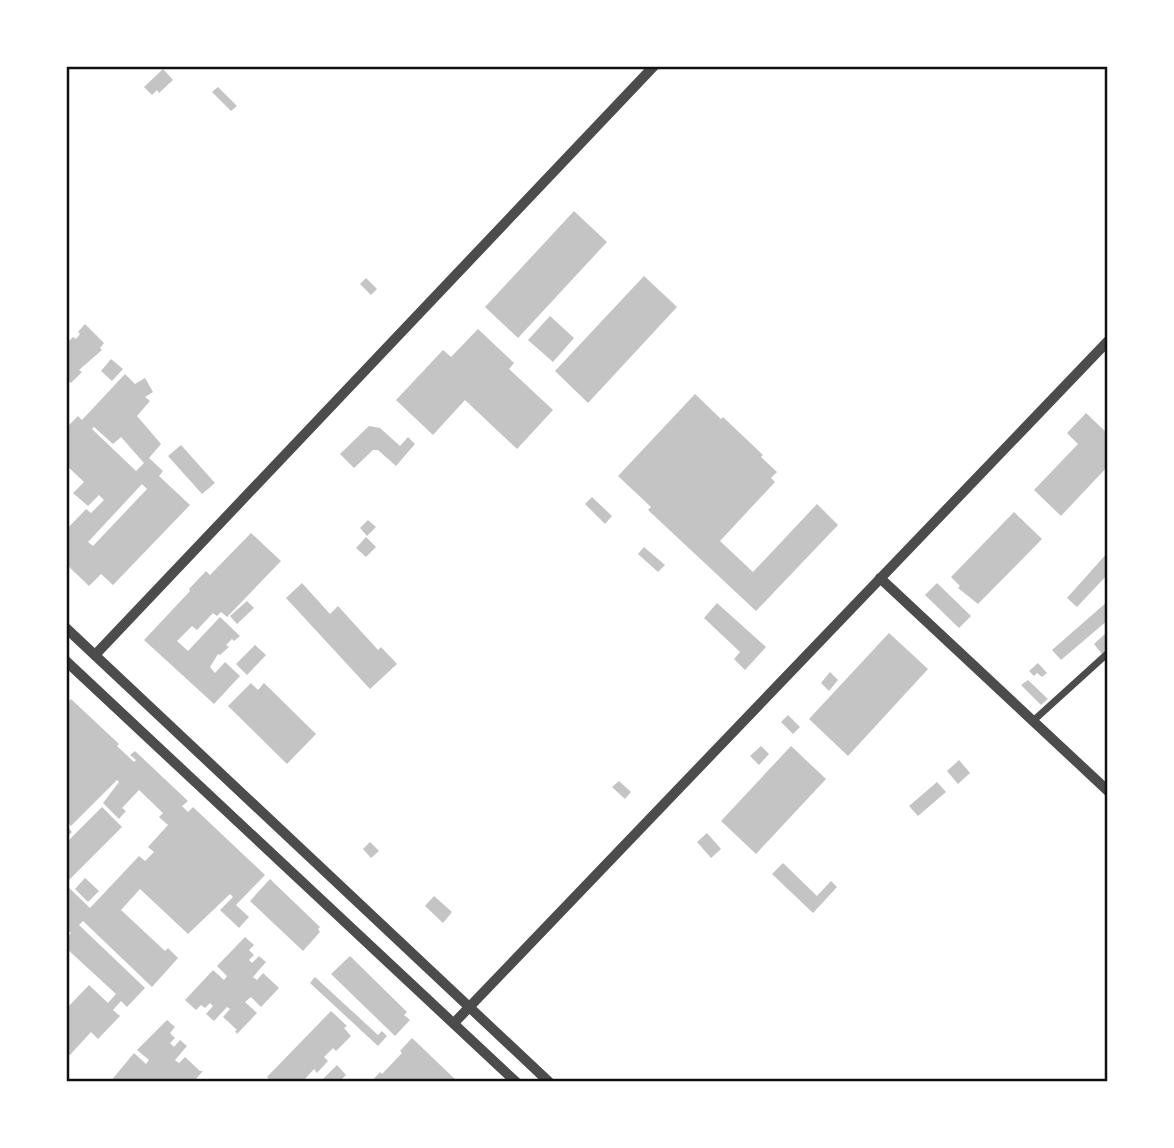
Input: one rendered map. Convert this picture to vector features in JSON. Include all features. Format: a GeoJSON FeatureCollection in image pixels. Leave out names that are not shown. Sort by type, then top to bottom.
{"type":"FeatureCollection","features":[{"type":"Feature","properties":{"kind":"street"},"geometry":{"type":"LineString","coordinates":[[95,655],[654,66]]}},
{"type":"Feature","properties":{"kind":"street"},"geometry":{"type":"LineString","coordinates":[[454,1023],[1108,341]]}},
{"type":"Feature","properties":{"kind":"street"},"geometry":{"type":"LineString","coordinates":[[880,578],[1108,791]]}},
{"type":"Feature","properties":{"kind":"street"},"geometry":{"type":"LineString","coordinates":[[66,628],[549,1082]]}},
{"type":"Feature","properties":{"kind":"street"},"geometry":{"type":"LineString","coordinates":[[1032,721],[1108,653]]}},
{"type":"Feature","properties":{"kind":"street"},"geometry":{"type":"LineString","coordinates":[[66,661],[516,1082]]}},
{"type":"Feature","properties":{"kind":"building"},"geometry":{"type":"Polygon","coordinates":[[[163,69],[173,80],[159,93],[157,90],[152,95],[144,87],[163,69]]]}},
{"type":"Feature","properties":{"kind":"building"},"geometry":{"type":"Polygon","coordinates":[[[218,87],[237,106],[231,111],[212,92],[218,87]]]}},
{"type":"Feature","properties":{"kind":"building"},"geometry":{"type":"Polygon","coordinates":[[[574,211],[607,242],[518,338],[485,307],[574,211]]]}},
{"type":"Feature","properties":{"kind":"building"},"geometry":{"type":"Polygon","coordinates":[[[644,276],[677,307],[588,403],[555,371],[644,276]]]}},
{"type":"Feature","properties":{"kind":"building"},"geometry":{"type":"Polygon","coordinates":[[[366,278],[377,289],[371,295],[360,284],[366,278]]]}},
{"type":"Feature","properties":{"kind":"building"},"geometry":{"type":"Polygon","coordinates":[[[550,316],[574,338],[553,362],[528,340],[550,316]]]}},
{"type":"Feature","properties":{"kind":"building"},"geometry":{"type":"Polygon","coordinates":[[[85,324],[104,343],[100,348],[102,350],[79,370],[82,372],[71,383],[66,383],[66,344],[73,337],[76,339],[85,324]]]}},
{"type":"Feature","properties":{"kind":"building"},"geometry":{"type":"Polygon","coordinates":[[[478,329],[514,363],[509,369],[553,410],[517,449],[465,400],[433,435],[396,400],[443,350],[451,357],[478,329]]]}},
{"type":"Feature","properties":{"kind":"building"},"geometry":{"type":"Polygon","coordinates":[[[111,359],[123,369],[112,381],[101,371],[111,359]]]}},
{"type":"Feature","properties":{"kind":"building"},"geometry":{"type":"Polygon","coordinates":[[[125,374],[135,384],[145,378],[153,392],[145,397],[150,401],[137,416],[161,444],[149,458],[163,471],[159,476],[190,505],[113,585],[101,574],[89,586],[66,564],[66,530],[86,509],[91,513],[104,500],[99,495],[88,506],[73,493],[84,482],[66,465],[66,428],[78,416],[82,420],[125,374]],[[94,427],[92,429],[136,471],[144,463],[121,437],[113,444],[94,427]],[[142,484],[88,542],[93,546],[147,489],[142,484]]]}},
{"type":"Feature","properties":{"kind":"building"},"geometry":{"type":"Polygon","coordinates":[[[695,394],[763,455],[761,457],[777,472],[771,478],[775,482],[720,541],[753,572],[817,504],[838,525],[756,611],[648,510],[651,507],[618,476],[695,394]]]}},
{"type":"Feature","properties":{"kind":"building"},"geometry":{"type":"Polygon","coordinates":[[[1086,413],[1108,434],[1108,466],[1061,516],[1034,490],[1078,444],[1067,433],[1086,413]]]}},
{"type":"Feature","properties":{"kind":"building"},"geometry":{"type":"Polygon","coordinates":[[[369,426],[380,428],[400,446],[408,437],[415,444],[396,466],[378,450],[373,450],[354,468],[340,454],[369,426]]]}},
{"type":"Feature","properties":{"kind":"building"},"geometry":{"type":"Polygon","coordinates":[[[181,445],[215,483],[202,494],[168,456],[181,445]]]}},
{"type":"Feature","properties":{"kind":"building"},"geometry":{"type":"Polygon","coordinates":[[[592,497],[612,516],[605,524],[585,504],[592,497]]]}},
{"type":"Feature","properties":{"kind":"building"},"geometry":{"type":"Polygon","coordinates":[[[1014,512],[1042,539],[978,604],[958,588],[960,586],[951,577],[1014,512]]]}},
{"type":"Feature","properties":{"kind":"building"},"geometry":{"type":"Polygon","coordinates":[[[368,520],[376,527],[367,536],[360,528],[368,520]]]}},
{"type":"Feature","properties":{"kind":"building"},"geometry":{"type":"Polygon","coordinates":[[[251,533],[281,561],[227,617],[221,612],[217,616],[213,613],[197,630],[192,626],[177,641],[188,651],[220,617],[240,636],[226,645],[229,647],[218,654],[210,667],[215,673],[225,662],[240,676],[214,704],[144,640],[206,571],[210,575],[251,533]]]}},
{"type":"Feature","properties":{"kind":"building"},"geometry":{"type":"Polygon","coordinates":[[[366,537],[376,547],[366,557],[356,548],[366,537]]]}},
{"type":"Feature","properties":{"kind":"building"},"geometry":{"type":"Polygon","coordinates":[[[644,547],[665,565],[658,572],[638,554],[644,547]]]}},
{"type":"Feature","properties":{"kind":"building"},"geometry":{"type":"Polygon","coordinates":[[[1108,552],[1108,574],[1077,607],[1067,598],[1108,552]]]}},
{"type":"Feature","properties":{"kind":"building"},"geometry":{"type":"Polygon","coordinates":[[[302,583],[330,614],[338,606],[378,650],[381,647],[397,664],[370,689],[286,598],[302,583]]]}},
{"type":"Feature","properties":{"kind":"building"},"geometry":{"type":"Polygon","coordinates":[[[937,583],[971,616],[959,628],[925,595],[937,583]]]}},
{"type":"Feature","properties":{"kind":"building"},"geometry":{"type":"Polygon","coordinates":[[[247,601],[254,608],[237,624],[230,616],[247,601]]]}},
{"type":"Feature","properties":{"kind":"building"},"geometry":{"type":"Polygon","coordinates":[[[1108,601],[1108,620],[1061,660],[1052,650],[1108,601]]]}},
{"type":"Feature","properties":{"kind":"building"},"geometry":{"type":"Polygon","coordinates":[[[717,603],[766,647],[745,670],[734,659],[740,652],[704,618],[717,603]]]}},
{"type":"Feature","properties":{"kind":"building"},"geometry":{"type":"Polygon","coordinates":[[[1108,631],[1108,649],[1102,654],[1094,644],[1108,631]]]}},
{"type":"Feature","properties":{"kind":"building"},"geometry":{"type":"Polygon","coordinates":[[[889,633],[928,669],[848,756],[809,719],[889,633]]]}},
{"type":"Feature","properties":{"kind":"building"},"geometry":{"type":"Polygon","coordinates":[[[255,645],[266,655],[247,675],[236,664],[255,645]]]}},
{"type":"Feature","properties":{"kind":"building"},"geometry":{"type":"Polygon","coordinates":[[[1038,663],[1047,673],[1042,677],[1037,673],[1034,676],[1029,671],[1038,663]]]}},
{"type":"Feature","properties":{"kind":"building"},"geometry":{"type":"Polygon","coordinates":[[[830,672],[838,680],[829,691],[821,683],[830,672]]]}},
{"type":"Feature","properties":{"kind":"building"},"geometry":{"type":"Polygon","coordinates":[[[1028,680],[1048,699],[1041,705],[1021,685],[1028,680]]]}},
{"type":"Feature","properties":{"kind":"building"},"geometry":{"type":"Polygon","coordinates":[[[251,683],[258,690],[264,683],[316,734],[287,764],[228,706],[251,683]]]}},
{"type":"Feature","properties":{"kind":"building"},"geometry":{"type":"Polygon","coordinates":[[[71,699],[119,744],[117,746],[134,762],[136,760],[130,755],[135,751],[188,801],[182,806],[188,812],[193,807],[265,875],[236,905],[249,917],[239,928],[220,910],[233,897],[230,894],[188,934],[140,889],[121,910],[165,951],[168,948],[178,958],[152,987],[83,921],[79,925],[145,988],[127,1007],[121,1001],[113,1010],[120,1016],[98,1039],[91,1032],[70,1055],[66,1052],[66,1004],[69,1006],[89,985],[108,1003],[116,994],[66,948],[66,938],[71,933],[66,929],[66,885],[90,908],[139,856],[145,861],[154,852],[148,847],[168,825],[159,817],[163,813],[139,790],[122,808],[126,811],[119,819],[103,803],[119,782],[117,780],[71,826],[67,826],[72,832],[66,838],[66,704],[71,699]]]}},
{"type":"Feature","properties":{"kind":"building"},"geometry":{"type":"Polygon","coordinates":[[[788,715],[800,727],[793,734],[781,722],[788,715]]]}},
{"type":"Feature","properties":{"kind":"building"},"geometry":{"type":"Polygon","coordinates":[[[761,746],[769,754],[759,765],[750,756],[761,746]]]}},
{"type":"Feature","properties":{"kind":"building"},"geometry":{"type":"Polygon","coordinates":[[[791,746],[826,779],[756,854],[721,821],[791,746]]]}},
{"type":"Feature","properties":{"kind":"building"},"geometry":{"type":"Polygon","coordinates":[[[959,760],[970,773],[958,784],[947,771],[959,760]]]}},
{"type":"Feature","properties":{"kind":"building"},"geometry":{"type":"Polygon","coordinates":[[[619,781],[631,792],[625,799],[612,787],[619,781]]]}},
{"type":"Feature","properties":{"kind":"building"},"geometry":{"type":"Polygon","coordinates":[[[937,782],[946,792],[918,816],[909,806],[937,782]]]}},
{"type":"Feature","properties":{"kind":"building"},"geometry":{"type":"Polygon","coordinates":[[[102,807],[122,827],[69,880],[66,878],[66,843],[102,807]]]}},
{"type":"Feature","properties":{"kind":"building"},"geometry":{"type":"Polygon","coordinates":[[[707,833],[721,849],[711,858],[697,842],[707,833]]]}},
{"type":"Feature","properties":{"kind":"building"},"geometry":{"type":"Polygon","coordinates":[[[370,842],[379,851],[371,858],[363,849],[370,842]]]}},
{"type":"Feature","properties":{"kind":"building"},"geometry":{"type":"Polygon","coordinates":[[[783,863],[817,896],[831,881],[837,887],[813,913],[772,874],[783,863]]]}},
{"type":"Feature","properties":{"kind":"building"},"geometry":{"type":"Polygon","coordinates":[[[85,878],[99,891],[88,902],[75,889],[85,878]]]}},
{"type":"Feature","properties":{"kind":"building"},"geometry":{"type":"Polygon","coordinates":[[[270,879],[320,927],[320,932],[303,951],[250,901],[270,879]]]}},
{"type":"Feature","properties":{"kind":"building"},"geometry":{"type":"Polygon","coordinates":[[[434,896],[452,912],[443,923],[425,906],[434,896]]]}},
{"type":"Feature","properties":{"kind":"building"},"geometry":{"type":"Polygon","coordinates":[[[245,937],[254,945],[249,950],[254,955],[249,960],[252,963],[259,956],[266,962],[253,977],[257,980],[263,973],[279,988],[261,1007],[251,997],[245,1002],[257,1013],[237,1034],[237,1030],[223,1017],[230,1009],[227,1007],[214,1021],[206,1014],[213,1006],[210,1003],[205,1008],[201,1005],[196,1010],[185,1000],[213,970],[224,980],[227,976],[217,966],[245,937]]]}},
{"type":"Feature","properties":{"kind":"building"},"geometry":{"type":"Polygon","coordinates":[[[350,956],[407,1012],[404,1015],[410,1020],[395,1036],[331,974],[350,956]]]}},
{"type":"Feature","properties":{"kind":"building"},"geometry":{"type":"Polygon","coordinates":[[[315,977],[378,1035],[382,1031],[387,1036],[378,1046],[310,983],[315,977]]]}},
{"type":"Feature","properties":{"kind":"building"},"geometry":{"type":"Polygon","coordinates":[[[331,1011],[347,1026],[344,1028],[351,1036],[336,1051],[333,1048],[324,1057],[328,1061],[317,1073],[314,1069],[305,1079],[308,1082],[272,1082],[267,1077],[331,1011]]]}},
{"type":"Feature","properties":{"kind":"building"},"geometry":{"type":"Polygon","coordinates":[[[167,1020],[175,1027],[170,1033],[175,1038],[170,1043],[174,1047],[180,1040],[187,1046],[175,1060],[179,1063],[185,1057],[203,1071],[195,1080],[110,1082],[134,1053],[146,1064],[149,1060],[137,1050],[167,1020]]]}},
{"type":"Feature","properties":{"kind":"building"},"geometry":{"type":"Polygon","coordinates":[[[412,1038],[458,1082],[371,1082],[402,1053],[400,1051],[412,1038]]]}},
{"type":"Feature","properties":{"kind":"building"},"geometry":{"type":"Polygon","coordinates":[[[337,1065],[346,1075],[339,1082],[320,1082],[337,1065]]]}}]}
